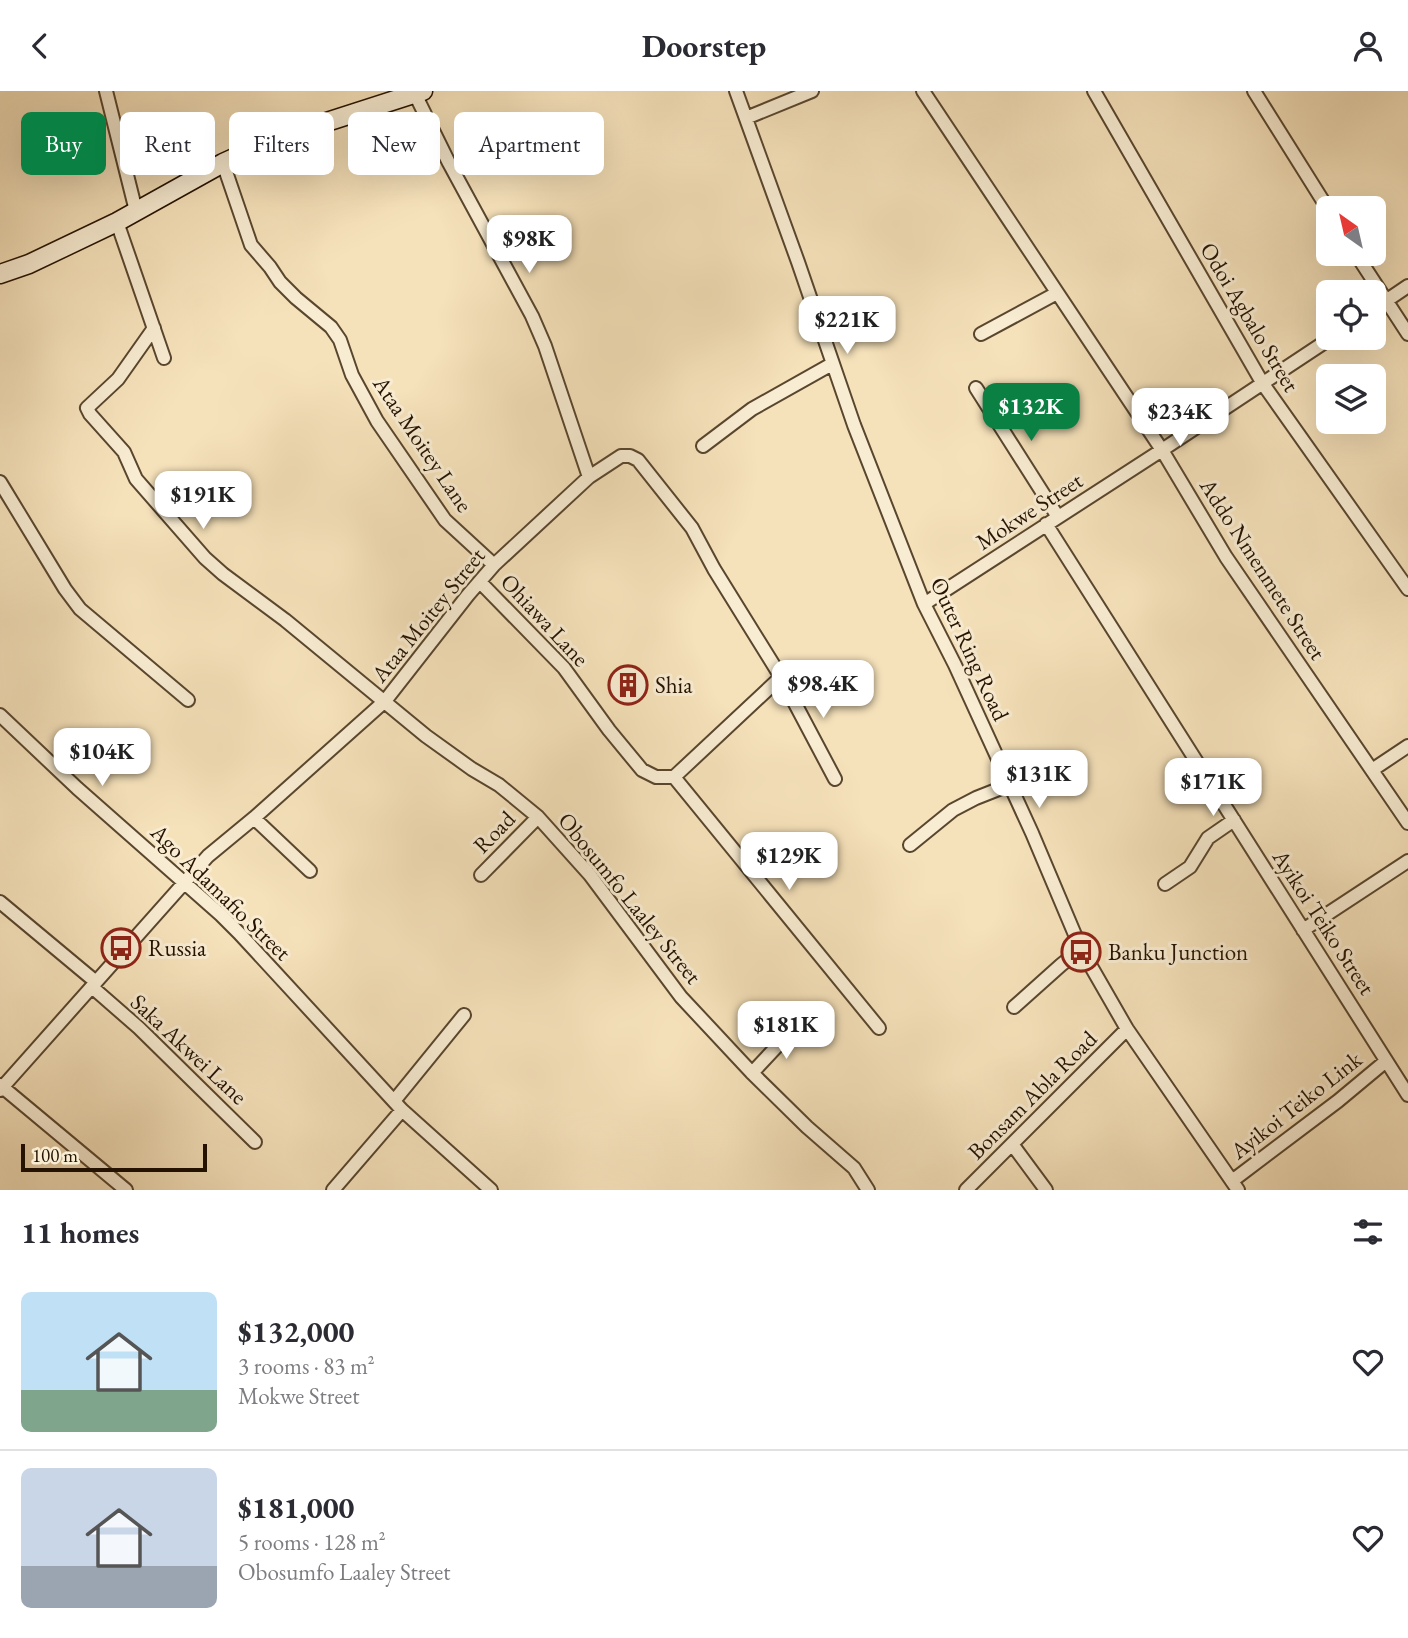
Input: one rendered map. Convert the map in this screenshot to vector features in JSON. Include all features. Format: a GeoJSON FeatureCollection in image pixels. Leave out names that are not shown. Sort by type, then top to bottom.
{"type":"FeatureCollection","features":[{"type":"Feature","properties":{"kind":"main road"},"geometry":{"type":"LineString","coordinates":[[0,274],[29,264],[117,222],[223,163],[279,137],[419,93]]}},
{"type":"Feature","properties":{"kind":"street"},"geometry":{"type":"LineString","coordinates":[[106,91],[135,211]]}},
{"type":"Feature","properties":{"kind":"street","name":"Outer Ring Road"},"geometry":{"type":"LineString","coordinates":[[736,91],[854,425],[925,604],[955,665],[1081,949],[1127,1029],[1235,1186]]}},
{"type":"Feature","properties":{"kind":"street"},"geometry":{"type":"LineString","coordinates":[[746,118],[812,91]]}},
{"type":"Feature","properties":{"kind":"street","name":"Addo Nmenmete Street"},"geometry":{"type":"LineString","coordinates":[[923,91],[1162,450],[1226,557],[1408,823]]}},
{"type":"Feature","properties":{"kind":"street","name":"Odoi Agbalo Street"},"geometry":{"type":"LineString","coordinates":[[1094,91],[1263,384],[1408,589]]}},
{"type":"Feature","properties":{"kind":"street"},"geometry":{"type":"LineString","coordinates":[[1254,91],[1320,196]]}},
{"type":"Feature","properties":{"kind":"street"},"geometry":{"type":"LineString","coordinates":[[419,93],[449,163],[532,316],[545,346],[589,477]]}},
{"type":"Feature","properties":{"kind":"street","name":"Ataa Moitey Lane"},"geometry":{"type":"LineString","coordinates":[[223,163],[251,245],[271,267],[280,282],[331,327],[340,340],[352,375],[377,421],[445,520],[494,565]]}},
{"type":"Feature","properties":{"kind":"street"},"geometry":{"type":"LineString","coordinates":[[117,222],[164,358]]}},
{"type":"Feature","properties":{"kind":"street"},"geometry":{"type":"LineString","coordinates":[[1408,286],[1386,301],[1408,334]]}},
{"type":"Feature","properties":{"kind":"street"},"geometry":{"type":"LineString","coordinates":[[982,334],[1056,293]]}},
{"type":"Feature","properties":{"kind":"street","name":"Obosumfo Laaley Street"},"geometry":{"type":"LineString","coordinates":[[154,328],[118,379],[87,408],[124,451],[136,479],[205,558],[386,701],[426,736],[499,785],[538,817],[590,875],[681,997],[752,1073],[854,1168],[868,1190]]}},
{"type":"Feature","properties":{"kind":"street","name":"Mokwe Street"},"geometry":{"type":"LineString","coordinates":[[925,604],[1316,348]]}},
{"type":"Feature","properties":{"kind":"street"},"geometry":{"type":"LineString","coordinates":[[703,446],[752,409],[832,364]]}},
{"type":"Feature","properties":{"kind":"street"},"geometry":{"type":"LineString","coordinates":[[976,388],[1058,516]]}},
{"type":"Feature","properties":{"kind":"street","name":"Ataa Moitey Street"},"geometry":{"type":"LineString","coordinates":[[1,1088],[208,856],[386,701],[494,565],[589,477],[621,456],[638,460],[692,528],[714,569],[781,677],[835,779]]}},
{"type":"Feature","properties":{"kind":"street"},"geometry":{"type":"LineString","coordinates":[[0,482],[80,609],[188,700]]}},
{"type":"Feature","properties":{"kind":"street","name":"Ayikoi Teiko Street"},"geometry":{"type":"LineString","coordinates":[[1046,524],[1408,1094]]}},
{"type":"Feature","properties":{"kind":"street","name":"Ohiawa Lane"},"geometry":{"type":"LineString","coordinates":[[480,582],[564,667],[609,730],[642,770],[656,777],[674,777]]}},
{"type":"Feature","properties":{"kind":"street"},"geometry":{"type":"LineString","coordinates":[[781,677],[674,777],[879,1028]]}},
{"type":"Feature","properties":{"kind":"street","name":"Ago Adamafio Street"},"geometry":{"type":"LineString","coordinates":[[0,715],[239,933],[398,1106],[491,1190]]}},
{"type":"Feature","properties":{"kind":"street"},"geometry":{"type":"LineString","coordinates":[[1372,771],[1408,746]]}},
{"type":"Feature","properties":{"kind":"street"},"geometry":{"type":"LineString","coordinates":[[911,845],[953,810],[1009,785]]}},
{"type":"Feature","properties":{"kind":"street","name":"Road"},"geometry":{"type":"LineString","coordinates":[[481,875],[538,817]]}},
{"type":"Feature","properties":{"kind":"street"},"geometry":{"type":"LineString","coordinates":[[254,818],[310,871]]}},
{"type":"Feature","properties":{"kind":"street"},"geometry":{"type":"LineString","coordinates":[[1164,884],[1191,867],[1208,838],[1234,820]]}},
{"type":"Feature","properties":{"kind":"street"},"geometry":{"type":"LineString","coordinates":[[1303,930],[1408,861]]}},
{"type":"Feature","properties":{"kind":"street","name":"Saka Akwei Lane"},"geometry":{"type":"LineString","coordinates":[[0,902],[94,985],[256,1142]]}},
{"type":"Feature","properties":{"kind":"street"},"geometry":{"type":"LineString","coordinates":[[1014,1007],[1081,949]]}},
{"type":"Feature","properties":{"kind":"street"},"geometry":{"type":"LineString","coordinates":[[333,1190],[464,1016]]}},
{"type":"Feature","properties":{"kind":"street"},"geometry":{"type":"LineString","coordinates":[[752,1073],[796,1027]]}},
{"type":"Feature","properties":{"kind":"street","name":"Bonsam Abla Road"},"geometry":{"type":"LineString","coordinates":[[965,1190],[1127,1029]]}},
{"type":"Feature","properties":{"kind":"street","name":"Ayikoi Teiko Link"},"geometry":{"type":"LineString","coordinates":[[1235,1186],[1386,1061]]}},
{"type":"Feature","properties":{"kind":"street"},"geometry":{"type":"LineString","coordinates":[[1,1088],[126,1190]]}},
{"type":"Feature","properties":{"kind":"street"},"geometry":{"type":"LineString","coordinates":[[1012,1144],[1046,1190]]}},
{"type":"Feature","properties":{"kind":"place","name":"Shia"},"geometry":{"type":"Point","coordinates":[628,685]}},
{"type":"Feature","properties":{"kind":"place","name":"Russia"},"geometry":{"type":"Point","coordinates":[121,948]}},
{"type":"Feature","properties":{"kind":"place","name":"Banku Junction"},"geometry":{"type":"Point","coordinates":[1081,952]}}]}
